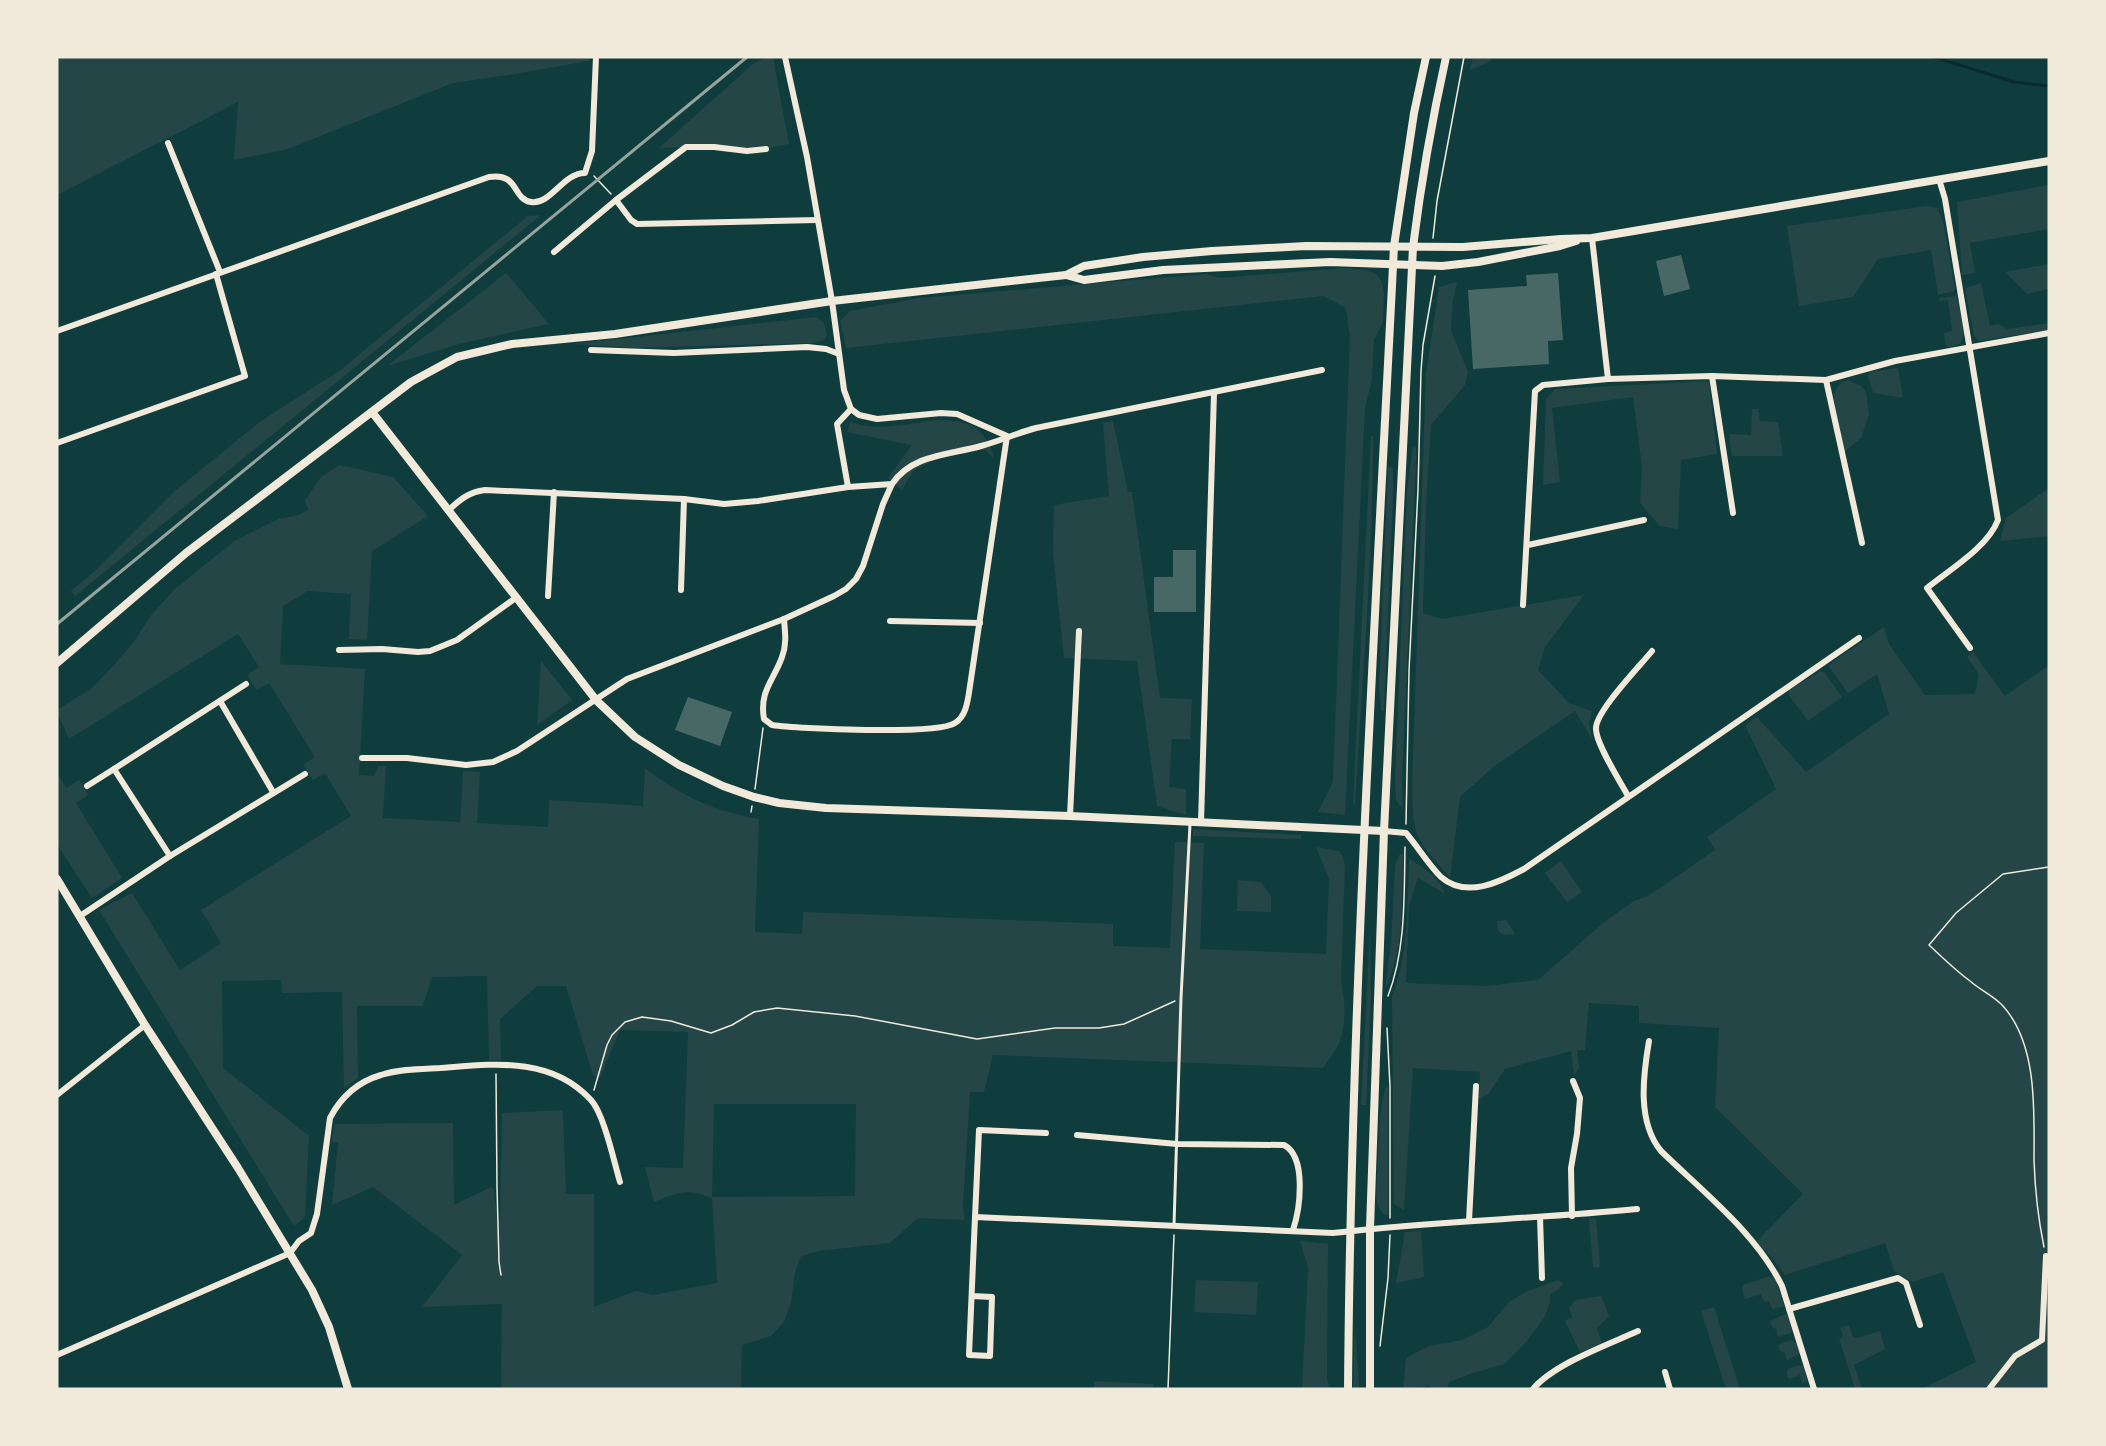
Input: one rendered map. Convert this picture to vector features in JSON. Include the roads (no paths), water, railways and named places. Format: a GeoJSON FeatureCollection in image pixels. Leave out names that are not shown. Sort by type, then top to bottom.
{"type":"FeatureCollection","features":[{"type":"Feature","properties":{"kind":"main road"},"geometry":{"type":"LineString","coordinates":[[1348,1389],[1349,1231],[1365,829],[1395,246],[1414,113],[1426,57]]}},
{"type":"Feature","properties":{"kind":"main road"},"geometry":{"type":"LineString","coordinates":[[1370,1389],[1370,1228],[1383,831],[1413,247],[1422,177],[1446,57]]}},
{"type":"Feature","properties":{"kind":"main road"},"geometry":{"type":"LineString","coordinates":[[1066,275],[1084,280],[1163,270],[1330,262],[1434,266],[1478,262],[1589,238],[2049,161]]}},
{"type":"Feature","properties":{"kind":"main road"},"geometry":{"type":"LineString","coordinates":[[57,663],[186,553],[411,382],[434,368],[475,351],[512,344],[615,334],[702,322],[832,301],[1066,275],[1084,266],[1161,255],[1305,246],[1434,248],[1491,246],[1589,238]]}},
{"type":"Feature","properties":{"kind":"street"},"geometry":{"type":"LineString","coordinates":[[57,331],[489,177],[506,178],[513,183],[524,199],[531,202],[545,198],[573,176],[585,173],[592,151],[596,57]]}},
{"type":"Feature","properties":{"kind":"street"},"geometry":{"type":"LineString","coordinates":[[785,57],[807,157],[832,301],[844,390],[851,409],[859,415],[877,419],[941,413],[957,414],[1007,436]]}},
{"type":"Feature","properties":{"kind":"street"},"geometry":{"type":"LineString","coordinates":[[57,443],[245,376],[218,273],[168,143]]}},
{"type":"Feature","properties":{"kind":"street"},"geometry":{"type":"LineString","coordinates":[[554,252],[616,200],[686,147],[714,147],[747,151],[766,149]]}},
{"type":"Feature","properties":{"kind":"street"},"geometry":{"type":"LineString","coordinates":[[1939,179],[1945,199],[1998,520],[1994,531],[1985,541],[1927,588],[1970,648]]}},
{"type":"Feature","properties":{"kind":"street"},"geometry":{"type":"LineString","coordinates":[[616,200],[631,220],[637,224],[817,220]]}},
{"type":"Feature","properties":{"kind":"street"},"geometry":{"type":"LineString","coordinates":[[1589,238],[1608,379]]}},
{"type":"Feature","properties":{"kind":"street"},"geometry":{"type":"LineString","coordinates":[[1523,605],[1535,392],[1543,385],[1608,379],[1712,376],[1826,380],[1895,361],[2049,333]]}},
{"type":"Feature","properties":{"kind":"street"},"geometry":{"type":"LineString","coordinates":[[591,350],[674,353],[807,347],[826,349],[839,354]]}},
{"type":"Feature","properties":{"kind":"street"},"geometry":{"type":"LineString","coordinates":[[362,758],[407,758],[466,765],[493,762],[517,751],[627,679],[784,619],[834,596],[856,579],[869,551],[883,504],[892,484],[899,474],[918,462],[984,446],[1007,436],[1086,418],[1322,370]]}},
{"type":"Feature","properties":{"kind":"street"},"geometry":{"type":"LineString","coordinates":[[1712,376],[1733,513]]}},
{"type":"Feature","properties":{"kind":"street"},"geometry":{"type":"LineString","coordinates":[[1826,380],[1862,543]]}},
{"type":"Feature","properties":{"kind":"street"},"geometry":{"type":"LineString","coordinates":[[1201,822],[1214,393]]}},
{"type":"Feature","properties":{"kind":"street"},"geometry":{"type":"LineString","coordinates":[[848,487],[837,424],[851,409]]}},
{"type":"Feature","properties":{"kind":"street"},"geometry":{"type":"LineString","coordinates":[[372,412],[596,700],[636,737],[655,751],[698,775],[754,797],[779,803],[826,808],[1070,816],[1365,829],[1406,833],[1441,877],[1451,884],[1479,887],[1499,881],[1524,869],[1859,638]]}},
{"type":"Feature","properties":{"kind":"street"},"geometry":{"type":"LineString","coordinates":[[784,619],[785,645],[782,658],[769,682],[763,709],[764,718],[772,724],[916,730],[946,727],[957,723],[964,713],[968,700],[1007,436]]}},
{"type":"Feature","properties":{"kind":"street"},"geometry":{"type":"LineString","coordinates":[[448,511],[457,502],[476,491],[554,492],[684,499],[707,503],[741,503],[848,487],[892,484]]}},
{"type":"Feature","properties":{"kind":"street"},"geometry":{"type":"LineString","coordinates":[[548,596],[554,492]]}},
{"type":"Feature","properties":{"kind":"street"},"geometry":{"type":"LineString","coordinates":[[681,590],[684,499]]}},
{"type":"Feature","properties":{"kind":"street"},"geometry":{"type":"LineString","coordinates":[[1528,545],[1644,520]]}},
{"type":"Feature","properties":{"kind":"street"},"geometry":{"type":"LineString","coordinates":[[339,650],[430,651],[458,640],[517,597]]}},
{"type":"Feature","properties":{"kind":"street"},"geometry":{"type":"LineString","coordinates":[[890,621],[980,623]]}},
{"type":"Feature","properties":{"kind":"street"},"geometry":{"type":"LineString","coordinates":[[1070,816],[1079,631]]}},
{"type":"Feature","properties":{"kind":"street"},"geometry":{"type":"LineString","coordinates":[[1628,796],[1595,728],[1600,714],[1652,651]]}},
{"type":"Feature","properties":{"kind":"street"},"geometry":{"type":"LineString","coordinates":[[87,786],[246,684]]}},
{"type":"Feature","properties":{"kind":"street"},"geometry":{"type":"LineString","coordinates":[[220,701],[273,792]]}},
{"type":"Feature","properties":{"kind":"street"},"geometry":{"type":"LineString","coordinates":[[114,769],[170,856]]}},
{"type":"Feature","properties":{"kind":"street"},"geometry":{"type":"LineString","coordinates":[[80,916],[170,856],[305,774]]}},
{"type":"Feature","properties":{"kind":"street"},"geometry":{"type":"LineString","coordinates":[[57,879],[145,1025],[238,1168],[312,1290],[329,1327],[348,1389]]}},
{"type":"Feature","properties":{"kind":"street"},"geometry":{"type":"LineString","coordinates":[[57,1095],[145,1025]]}},
{"type":"Feature","properties":{"kind":"street"},"geometry":{"type":"LineString","coordinates":[[1649,1041],[1644,1106],[1646,1125],[1654,1142],[1758,1248],[1778,1278],[1814,1389]]}},
{"type":"Feature","properties":{"kind":"street"},"geometry":{"type":"LineString","coordinates":[[57,1355],[290,1253],[299,1241],[311,1233],[317,1214],[330,1118],[348,1092],[381,1075],[403,1071],[495,1064],[521,1065],[544,1070],[576,1087],[592,1101],[620,1182]]}},
{"type":"Feature","properties":{"kind":"street"},"geometry":{"type":"LineString","coordinates":[[1572,1216],[1571,1168],[1580,1098],[1573,1081]]}},
{"type":"Feature","properties":{"kind":"street"},"geometry":{"type":"LineString","coordinates":[[1469,1221],[1476,1086]]}},
{"type":"Feature","properties":{"kind":"street"},"geometry":{"type":"LineString","coordinates":[[972,1296],[993,1297],[990,1356],[969,1355],[979,1130],[1046,1133]]}},
{"type":"Feature","properties":{"kind":"street"},"geometry":{"type":"LineString","coordinates":[[1077,1135],[1177,1143],[1276,1145],[1291,1149],[1299,1170],[1296,1221],[1293,1230]]}},
{"type":"Feature","properties":{"kind":"street"},"geometry":{"type":"LineString","coordinates":[[975,1217],[1333,1233],[1390,1226],[1572,1216],[1637,1209]]}},
{"type":"Feature","properties":{"kind":"street"},"geometry":{"type":"LineString","coordinates":[[1539,1217],[1542,1278]]}},
{"type":"Feature","properties":{"kind":"street"},"geometry":{"type":"LineString","coordinates":[[1989,1389],[2015,1356],[2042,1340],[2046,1256]]}},
{"type":"Feature","properties":{"kind":"street"},"geometry":{"type":"LineString","coordinates":[[1789,1309],[1898,1278],[1906,1283],[1920,1325]]}},
{"type":"Feature","properties":{"kind":"street"},"geometry":{"type":"LineString","coordinates":[[1533,1389],[1547,1376],[1579,1358],[1638,1331]]}},
{"type":"Feature","properties":{"kind":"street"},"geometry":{"type":"LineString","coordinates":[[1665,1372],[1670,1389]]}},
{"type":"Feature","properties":{"kind":"lane"},"geometry":{"type":"LineString","coordinates":[[1174,1225],[1181,998],[1190,822]]}},
{"type":"Feature","properties":{"kind":"waterway"},"geometry":{"type":"LineString","coordinates":[[1934,57],[2014,82],[2049,86]]}},
{"type":"Feature","properties":{"kind":"railway"},"geometry":{"type":"LineString","coordinates":[[57,624],[747,57]]}}]}
